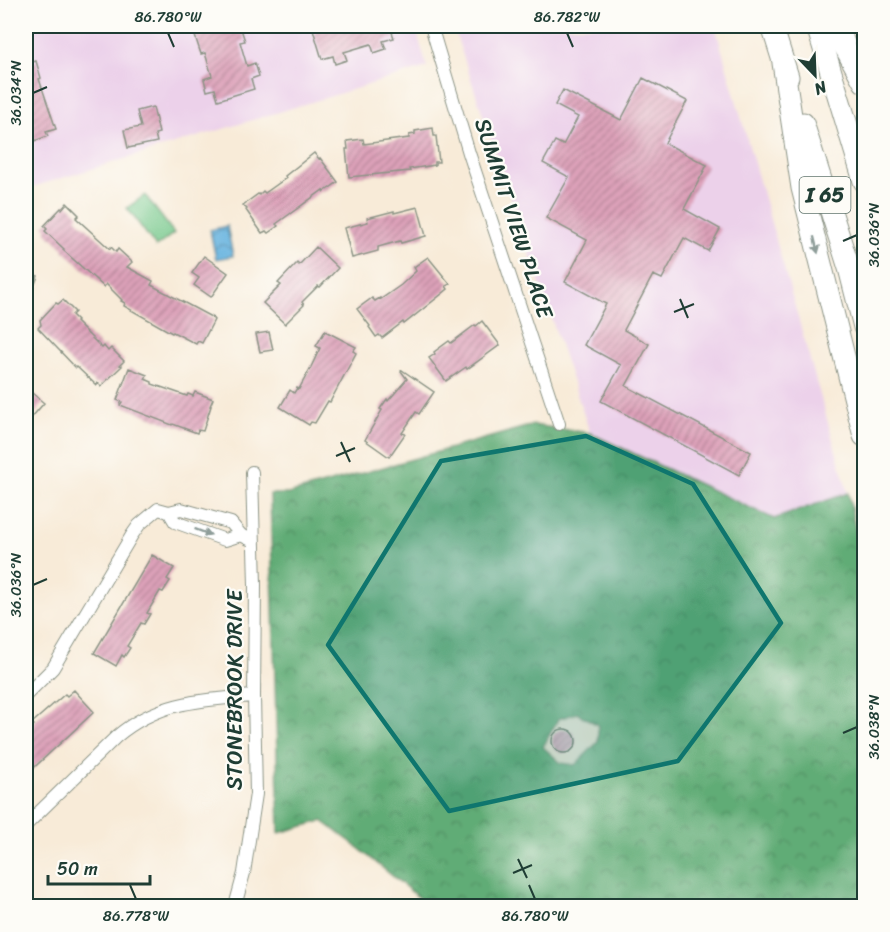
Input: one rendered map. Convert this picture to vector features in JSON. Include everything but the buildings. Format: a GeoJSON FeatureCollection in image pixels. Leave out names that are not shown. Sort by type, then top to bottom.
{"type":"FeatureCollection","features":[{"type":"Feature","properties":{"kind":"highway","name":"I 65"},"geometry":{"type":"LineString","coordinates":[[772,26],[849,268],[864,327]]}},
{"type":"Feature","properties":{"kind":"highway","name":"I 65"},"geometry":{"type":"LineString","coordinates":[[817,26],[864,182]]}},
{"type":"Feature","properties":{"kind":"highway"},"geometry":{"type":"LineString","coordinates":[[838,26],[846,49],[864,81]]}},
{"type":"Feature","properties":{"kind":"highway"},"geometry":{"type":"LineString","coordinates":[[783,63],[802,188],[864,436]]}},
{"type":"Feature","properties":{"kind":"street","name":"SUMMIT VIEW PLACE"},"geometry":{"type":"LineString","coordinates":[[431,26],[469,153],[559,424]]}},
{"type":"Feature","properties":{"kind":"street","name":"STONEBROOK DRIVE"},"geometry":{"type":"LineString","coordinates":[[235,906],[244,873],[256,794],[255,585],[247,538],[252,472]]}},
{"type":"Feature","properties":{"kind":"street"},"geometry":{"type":"LineString","coordinates":[[26,695],[53,668],[132,535],[139,525],[158,509],[169,513],[176,522],[225,540],[247,538]]}},
{"type":"Feature","properties":{"kind":"street"},"geometry":{"type":"LineString","coordinates":[[169,513],[182,509],[231,523],[247,538]]}},
{"type":"Feature","properties":{"kind":"street"},"geometry":{"type":"LineString","coordinates":[[26,825],[128,727],[157,712],[194,701],[254,696]]}},
{"type":"Feature","properties":{"kind":"highlighted area"},"geometry":{"type":"Polygon","coordinates":[[[586,436],[693,484],[781,623],[678,761],[449,811],[328,645],[441,461],[586,436]]]}},
{"type":"Feature","properties":{"kind":"shaded area"},"geometry":{"type":"Polygon","coordinates":[[[26,26],[415,26],[427,67],[26,189],[26,26]]]}},
{"type":"Feature","properties":{"kind":"shaded area"},"geometry":{"type":"Polygon","coordinates":[[[453,26],[715,26],[848,493],[774,519],[590,433],[453,26]]]}},
{"type":"Feature","properties":{"kind":"green space"},"geometry":{"type":"Polygon","coordinates":[[[145,195],[174,233],[156,247],[127,208],[145,195]]]}},
{"type":"Feature","properties":{"kind":"green space"},"geometry":{"type":"Polygon","coordinates":[[[533,425],[590,433],[774,519],[848,493],[864,570],[864,906],[429,906],[322,821],[279,833],[270,494],[288,494],[533,425]],[[577,713],[558,719],[543,747],[561,763],[575,765],[598,742],[598,725],[577,713]]]}},
{"type":"Feature","properties":{"kind":"water"},"geometry":{"type":"Polygon","coordinates":[[[227,226],[233,256],[216,259],[210,230],[227,226]]]}}]}
